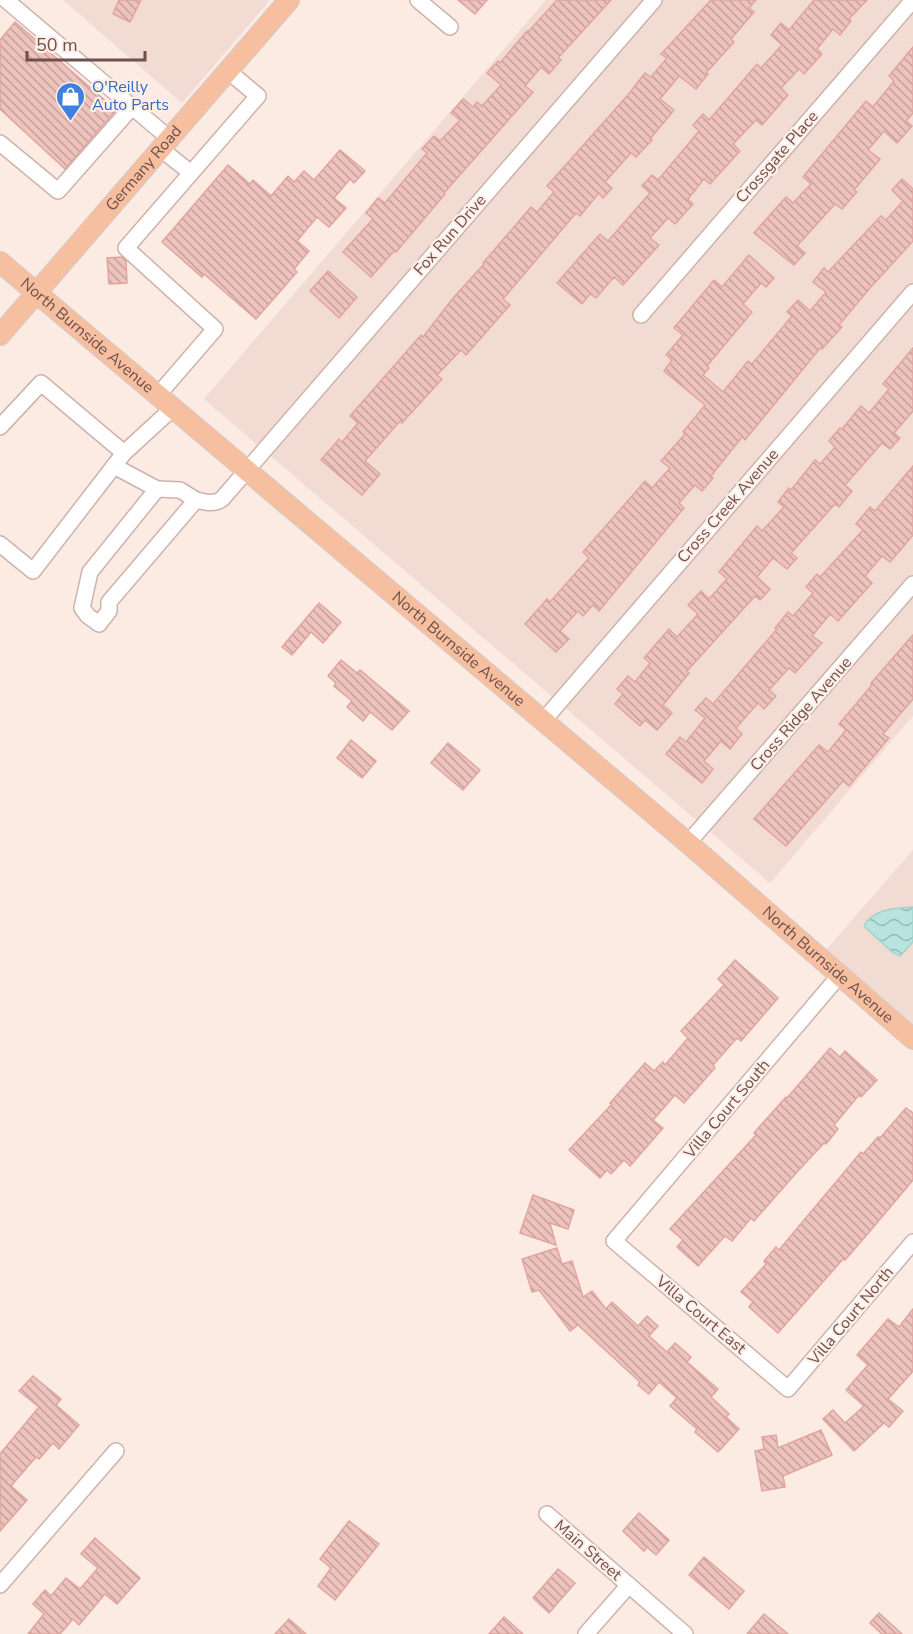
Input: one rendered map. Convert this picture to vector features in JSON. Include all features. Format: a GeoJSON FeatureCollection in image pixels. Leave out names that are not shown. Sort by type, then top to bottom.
{"type":"FeatureCollection","features":[{"type":"Feature","properties":{"kind":"main road","name":"Germany Road"},"geometry":{"type":"LineString","coordinates":[[0,335],[289,0]]}},
{"type":"Feature","properties":{"kind":"main road","name":"North Burnside Avenue"},"geometry":{"type":"LineString","coordinates":[[0,262],[688,843],[913,1039]]}},
{"type":"Feature","properties":{"kind":"street"},"geometry":{"type":"LineString","coordinates":[[418,0],[450,27]]}},
{"type":"Feature","properties":{"kind":"street","name":"Fox Run Drive"},"geometry":{"type":"LineString","coordinates":[[196,500],[217,502],[247,470],[654,0]]}},
{"type":"Feature","properties":{"kind":"street","name":"Crossgate Place"},"geometry":{"type":"LineString","coordinates":[[641,315],[913,0]]}},
{"type":"Feature","properties":{"kind":"street"},"geometry":{"type":"LineString","coordinates":[[3,1],[132,107],[191,173]]}},
{"type":"Feature","properties":{"kind":"street"},"geometry":{"type":"LineString","coordinates":[[0,544],[33,571],[166,402],[215,328],[126,248],[258,96],[228,71]]}},
{"type":"Feature","properties":{"kind":"street"},"geometry":{"type":"LineString","coordinates":[[0,143],[58,191],[132,107]]}},
{"type":"Feature","properties":{"kind":"street","name":"Cross Creek Avenue"},"geometry":{"type":"LineString","coordinates":[[543,721],[913,292]]}},
{"type":"Feature","properties":{"kind":"street"},"geometry":{"type":"LineString","coordinates":[[0,427],[41,383],[124,453]]}},
{"type":"Feature","properties":{"kind":"street"},"geometry":{"type":"LineString","coordinates":[[114,466],[156,489],[180,489],[196,500],[109,602],[109,611],[99,624],[82,608],[90,572],[156,489]]}},
{"type":"Feature","properties":{"kind":"street","name":"Cross Ridge Avenue"},"geometry":{"type":"LineString","coordinates":[[688,843],[913,584]]}},
{"type":"Feature","properties":{"kind":"street","name":"Villa Court South"},"geometry":{"type":"LineString","coordinates":[[614,1241],[839,976]]}},
{"type":"Feature","properties":{"kind":"street","name":"Villa Court East"},"geometry":{"type":"LineString","coordinates":[[614,1241],[788,1389]]}},
{"type":"Feature","properties":{"kind":"street","name":"Villa Court North"},"geometry":{"type":"LineString","coordinates":[[788,1389],[913,1242]]}},
{"type":"Feature","properties":{"kind":"street"},"geometry":{"type":"LineString","coordinates":[[0,1585],[116,1451]]}},
{"type":"Feature","properties":{"kind":"street","name":"Main Street"},"geometry":{"type":"LineString","coordinates":[[547,1514],[685,1634]]}},
{"type":"Feature","properties":{"kind":"street"},"geometry":{"type":"LineString","coordinates":[[586,1634],[628,1585]]}},
{"type":"Feature","properties":{"kind":"shaded area"},"geometry":{"type":"Polygon","coordinates":[[[63,0],[270,0],[182,103],[63,0]]]}},
{"type":"Feature","properties":{"kind":"shaded area"},"geometry":{"type":"Polygon","coordinates":[[[546,0],[913,0],[913,716],[770,883],[204,399],[546,0]]]}},
{"type":"Feature","properties":{"kind":"shaded area"},"geometry":{"type":"Polygon","coordinates":[[[913,850],[913,1039],[819,958],[913,850]]]}},
{"type":"Feature","properties":{"kind":"water"},"geometry":{"type":"Polygon","coordinates":[[[913,907],[913,942],[900,956],[892,952],[864,926],[868,920],[879,913],[913,907]]]}},
{"type":"Feature","properties":{"kind":"building"},"geometry":{"type":"Polygon","coordinates":[[[119,0],[141,0],[130,22],[113,14],[119,0]]]}},
{"type":"Feature","properties":{"kind":"building"},"geometry":{"type":"Polygon","coordinates":[[[458,0],[487,0],[475,14],[458,0]]]}},
{"type":"Feature","properties":{"kind":"building"},"geometry":{"type":"Polygon","coordinates":[[[557,0],[611,0],[558,58],[561,60],[549,74],[541,67],[525,86],[533,92],[444,193],[396,252],[394,251],[371,277],[343,252],[373,219],[366,213],[378,198],[385,203],[427,153],[422,149],[434,136],[440,141],[460,120],[451,113],[463,99],[473,107],[477,102],[482,106],[501,85],[487,73],[498,61],[500,63],[557,0]]]}},
{"type":"Feature","properties":{"kind":"building"},"geometry":{"type":"Polygon","coordinates":[[[711,0],[756,0],[749,8],[754,12],[731,39],[734,42],[706,73],[708,74],[696,89],[679,76],[660,99],[674,110],[650,139],[652,140],[636,157],[631,153],[605,182],[612,188],[603,198],[599,193],[580,216],[576,213],[503,299],[510,305],[466,355],[461,350],[437,375],[442,379],[402,423],[400,421],[365,461],[380,474],[362,495],[321,460],[339,439],[342,442],[358,423],[350,416],[421,335],[423,337],[531,207],[537,212],[554,192],[547,186],[645,73],[651,77],[667,58],[661,54],[711,0]]]}},
{"type":"Feature","properties":{"kind":"building"},"geometry":{"type":"Polygon","coordinates":[[[814,0],[867,0],[849,19],[851,21],[840,35],[833,29],[817,49],[822,54],[804,74],[799,69],[781,88],[788,95],[762,125],[756,120],[733,144],[740,151],[710,184],[704,179],[688,199],[693,204],[675,224],[668,218],[650,238],[659,245],[623,285],[614,277],[596,298],[590,294],[582,304],[557,283],[600,234],[608,241],[650,193],[642,186],[652,175],[658,180],[699,131],[693,125],[703,114],[709,120],[757,64],[761,68],[782,45],[771,35],[781,23],[789,30],[814,0]]]}},
{"type":"Feature","properties":{"kind":"building"},"geometry":{"type":"Polygon","coordinates":[[[15,22],[116,110],[65,169],[0,109],[0,40],[15,22]]]}},
{"type":"Feature","properties":{"kind":"building"},"geometry":{"type":"Polygon","coordinates":[[[913,47],[913,113],[906,121],[912,126],[897,143],[884,131],[868,150],[880,159],[854,190],[857,192],[842,209],[835,204],[797,246],[805,253],[794,265],[754,233],[786,197],[793,203],[811,184],[803,177],[866,101],[873,107],[894,81],[889,76],[913,47]]]}},
{"type":"Feature","properties":{"kind":"building"},"geometry":{"type":"Polygon","coordinates":[[[340,150],[365,171],[354,183],[350,179],[334,198],[346,208],[329,227],[317,217],[297,241],[309,251],[294,269],[297,272],[256,319],[204,274],[202,277],[162,242],[228,165],[250,184],[253,180],[271,196],[288,176],[294,182],[304,171],[314,180],[340,150]]]}},
{"type":"Feature","properties":{"kind":"building"},"geometry":{"type":"Polygon","coordinates":[[[902,179],[913,189],[913,241],[870,288],[839,325],[842,327],[822,349],[821,347],[745,440],[742,437],[702,491],[695,485],[679,503],[684,508],[599,611],[593,605],[583,616],[578,611],[560,631],[569,639],[556,652],[525,624],[547,599],[550,602],[589,558],[583,552],[645,481],[652,488],[670,468],[661,461],[685,434],[683,432],[705,405],[664,371],[672,360],[666,355],[683,335],[674,328],[714,280],[722,287],[749,255],[774,278],[766,287],[761,283],[743,304],[752,312],[707,366],[709,368],[703,375],[723,392],[748,361],[752,364],[792,316],[787,312],[798,300],[810,311],[826,292],[813,282],[824,268],[828,272],[881,216],[886,220],[903,201],[892,190],[902,179]]]}},
{"type":"Feature","properties":{"kind":"building"},"geometry":{"type":"Polygon","coordinates":[[[122,257],[126,261],[127,283],[109,284],[107,258],[122,257]]]}},
{"type":"Feature","properties":{"kind":"building"},"geometry":{"type":"Polygon","coordinates":[[[328,271],[357,297],[339,318],[310,291],[328,271]]]}},
{"type":"Feature","properties":{"kind":"building"},"geometry":{"type":"Polygon","coordinates":[[[913,348],[913,411],[894,433],[900,438],[890,449],[882,443],[845,485],[852,491],[839,507],[835,504],[791,553],[797,558],[787,569],[773,558],[757,577],[770,589],[760,600],[755,596],[687,671],[689,673],[663,705],[672,713],[657,730],[645,720],[640,726],[615,704],[623,694],[617,689],[628,676],[635,682],[650,663],[644,658],[669,629],[677,637],[698,614],[688,605],[701,591],[709,599],[727,579],[719,572],[757,526],[762,531],[784,507],[778,502],[789,488],[791,490],[815,460],[820,464],[835,447],[829,441],[840,428],[842,429],[861,406],[869,413],[889,389],[883,384],[913,348]]]}},
{"type":"Feature","properties":{"kind":"building"},"geometry":{"type":"Polygon","coordinates":[[[913,466],[913,535],[890,562],[882,556],[865,576],[872,583],[838,621],[830,614],[812,636],[822,643],[795,673],[789,668],[769,690],[776,696],[764,709],[758,703],[736,728],[742,734],[730,749],[721,741],[704,761],[713,769],[702,783],[666,754],[680,737],[686,742],[705,718],[695,710],[706,698],[713,704],[777,629],[775,628],[788,612],[793,616],[813,593],[806,587],[817,574],[820,577],[863,530],[856,524],[870,507],[875,511],[913,466]]]}},
{"type":"Feature","properties":{"kind":"building"},"geometry":{"type":"Polygon","coordinates":[[[319,603],[341,622],[323,643],[311,632],[292,655],[282,647],[319,603]]]}},
{"type":"Feature","properties":{"kind":"building"},"geometry":{"type":"Polygon","coordinates":[[[913,635],[913,699],[883,734],[889,738],[849,786],[843,781],[786,846],[754,819],[819,745],[828,752],[846,730],[839,724],[913,635]]]}},
{"type":"Feature","properties":{"kind":"building"},"geometry":{"type":"Polygon","coordinates":[[[341,660],[357,673],[360,670],[409,711],[392,730],[370,712],[363,721],[347,707],[352,701],[334,686],[336,683],[328,676],[341,660]]]}},
{"type":"Feature","properties":{"kind":"building"},"geometry":{"type":"Polygon","coordinates":[[[351,740],[376,761],[362,778],[337,758],[351,740]]]}},
{"type":"Feature","properties":{"kind":"building"},"geometry":{"type":"Polygon","coordinates":[[[448,743],[480,770],[463,790],[431,763],[448,743]]]}},
{"type":"Feature","properties":{"kind":"building"},"geometry":{"type":"Polygon","coordinates":[[[735,960],[778,998],[741,1041],[737,1038],[713,1065],[715,1068],[684,1103],[675,1095],[653,1120],[663,1128],[630,1166],[624,1160],[611,1174],[607,1170],[600,1178],[569,1150],[612,1104],[610,1103],[645,1063],[654,1071],[663,1062],[665,1065],[688,1038],[681,1031],[724,985],[718,979],[735,960]]]}},
{"type":"Feature","properties":{"kind":"building"},"geometry":{"type":"Polygon","coordinates":[[[830,1048],[840,1057],[845,1051],[877,1080],[861,1097],[859,1095],[834,1125],[838,1129],[826,1144],[824,1143],[754,1221],[751,1218],[732,1241],[725,1236],[698,1266],[677,1247],[683,1240],[670,1229],[756,1135],[754,1133],[830,1048]]]}},
{"type":"Feature","properties":{"kind":"building"},"geometry":{"type":"Polygon","coordinates":[[[906,1108],[913,1113],[913,1180],[845,1260],[843,1259],[778,1333],[749,1307],[753,1302],[741,1292],[766,1264],[764,1261],[776,1247],[779,1250],[861,1152],[863,1154],[878,1137],[880,1138],[906,1108]]]}},
{"type":"Feature","properties":{"kind":"building"},"geometry":{"type":"Polygon","coordinates":[[[533,1195],[574,1210],[568,1229],[550,1223],[556,1245],[520,1233],[533,1195]]]}},
{"type":"Feature","properties":{"kind":"building"},"geometry":{"type":"Polygon","coordinates":[[[557,1248],[562,1264],[572,1261],[583,1297],[592,1291],[606,1309],[612,1302],[638,1326],[647,1316],[658,1326],[649,1336],[667,1352],[675,1343],[691,1357],[687,1362],[718,1389],[711,1397],[729,1414],[726,1417],[739,1429],[718,1452],[695,1432],[697,1429],[670,1406],[677,1398],[659,1382],[649,1394],[638,1385],[640,1382],[578,1325],[570,1331],[539,1290],[532,1292],[522,1259],[557,1248]]]}},
{"type":"Feature","properties":{"kind":"building"},"geometry":{"type":"Polygon","coordinates":[[[913,1309],[913,1371],[888,1399],[903,1411],[889,1427],[884,1423],[854,1451],[823,1419],[833,1410],[845,1423],[864,1406],[846,1390],[868,1365],[857,1355],[888,1319],[899,1327],[913,1309]]]}},
{"type":"Feature","properties":{"kind":"building"},"geometry":{"type":"Polygon","coordinates":[[[33,1376],[61,1399],[56,1405],[79,1425],[59,1449],[53,1443],[39,1459],[36,1457],[11,1486],[27,1500],[0,1531],[0,1454],[39,1407],[19,1391],[33,1376]]]}},
{"type":"Feature","properties":{"kind":"building"},"geometry":{"type":"Polygon","coordinates":[[[821,1430],[832,1455],[783,1476],[785,1487],[762,1491],[755,1451],[764,1449],[762,1437],[776,1435],[778,1448],[821,1430]]]}},
{"type":"Feature","properties":{"kind":"building"},"geometry":{"type":"Polygon","coordinates":[[[639,1513],[669,1540],[656,1555],[647,1547],[644,1551],[623,1531],[639,1513]]]}},
{"type":"Feature","properties":{"kind":"building"},"geometry":{"type":"Polygon","coordinates":[[[349,1521],[379,1544],[335,1600],[318,1586],[331,1568],[320,1559],[349,1521]]]}},
{"type":"Feature","properties":{"kind":"building"},"geometry":{"type":"Polygon","coordinates":[[[95,1538],[140,1578],[117,1604],[105,1594],[79,1625],[73,1619],[60,1634],[28,1634],[44,1614],[33,1604],[45,1590],[51,1596],[66,1578],[80,1589],[98,1568],[81,1554],[95,1538]]]}},
{"type":"Feature","properties":{"kind":"building"},"geometry":{"type":"Polygon","coordinates":[[[704,1557],[744,1591],[729,1609],[689,1575],[704,1557]]]}},
{"type":"Feature","properties":{"kind":"building"},"geometry":{"type":"Polygon","coordinates":[[[558,1569],[575,1583],[549,1613],[533,1598],[558,1569]]]}},
{"type":"Feature","properties":{"kind":"building"},"geometry":{"type":"Polygon","coordinates":[[[879,1613],[902,1634],[882,1634],[870,1623],[879,1613]]]}},
{"type":"Feature","properties":{"kind":"building"},"geometry":{"type":"Polygon","coordinates":[[[764,1614],[788,1634],[747,1634],[764,1614]]]}},
{"type":"Feature","properties":{"kind":"building"},"geometry":{"type":"Polygon","coordinates":[[[504,1617],[523,1634],[489,1634],[504,1617]]]}},
{"type":"Feature","properties":{"kind":"building"},"geometry":{"type":"Polygon","coordinates":[[[289,1619],[306,1634],[275,1634],[289,1619]]]}},
{"type":"Feature","properties":{"kind":"place","name":"O'Reilly Auto Parts"},"geometry":{"type":"Point","coordinates":[71,122]}}]}
